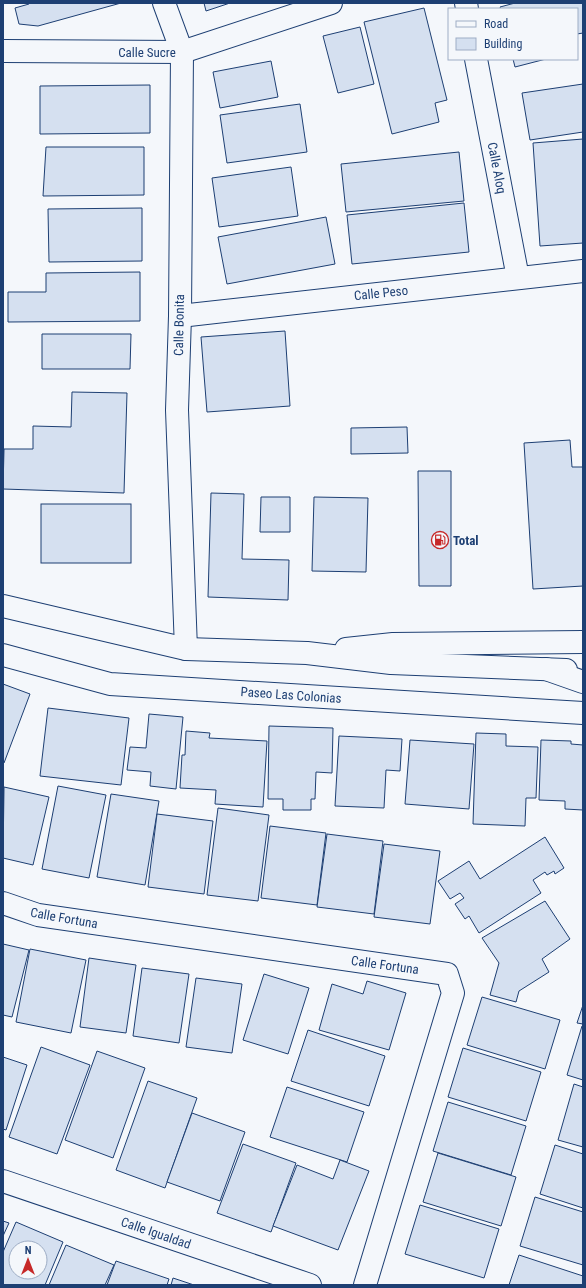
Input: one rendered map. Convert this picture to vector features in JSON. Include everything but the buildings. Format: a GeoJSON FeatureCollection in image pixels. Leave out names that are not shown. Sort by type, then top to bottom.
{"type":"FeatureCollection","features":[{"type":"Feature","properties":{"kind":"main road","name":"Calle Bonita"},"geometry":{"type":"LineString","coordinates":[[164,3],[182,52],[180,316],[177,410],[186,649]]}},
{"type":"Feature","properties":{"kind":"main road","name":"Calle Sucre"},"geometry":{"type":"LineString","coordinates":[[3,51],[182,52],[331,3]]}},
{"type":"Feature","properties":{"kind":"main road","name":"Calle Aloq"},"geometry":{"type":"LineString","coordinates":[[476,60],[518,278]]}},
{"type":"Feature","properties":{"kind":"main road","name":"Calle Peso"},"geometry":{"type":"LineString","coordinates":[[180,316],[583,271]]}},
{"type":"Feature","properties":{"kind":"main road"},"geometry":{"type":"LineString","coordinates":[[3,606],[186,649],[307,653],[391,663],[546,669],[583,672]]}},
{"type":"Feature","properties":{"kind":"main road"},"geometry":{"type":"LineString","coordinates":[[546,642],[583,626]]}},
{"type":"Feature","properties":{"kind":"main road"},"geometry":{"type":"LineString","coordinates":[[307,653],[393,644],[583,642]]}},
{"type":"Feature","properties":{"kind":"main road","name":"Paseo Las Colonias"},"geometry":{"type":"LineString","coordinates":[[3,655],[110,684],[583,713]]}},
{"type":"Feature","properties":{"kind":"main road"},"geometry":{"type":"LineString","coordinates":[[546,669],[583,682]]}},
{"type":"Feature","properties":{"kind":"main road","name":"Calle Fortuna"},"geometry":{"type":"LineString","coordinates":[[3,903],[38,915],[447,974],[454,993],[365,1285]]}},
{"type":"Feature","properties":{"kind":"main road","name":"Calle Igualdad"},"geometry":{"type":"LineString","coordinates":[[3,1181],[310,1285]]}},
{"type":"Feature","properties":{"kind":"place","name":"Total"},"geometry":{"type":"Point","coordinates":[440,540]}}]}
